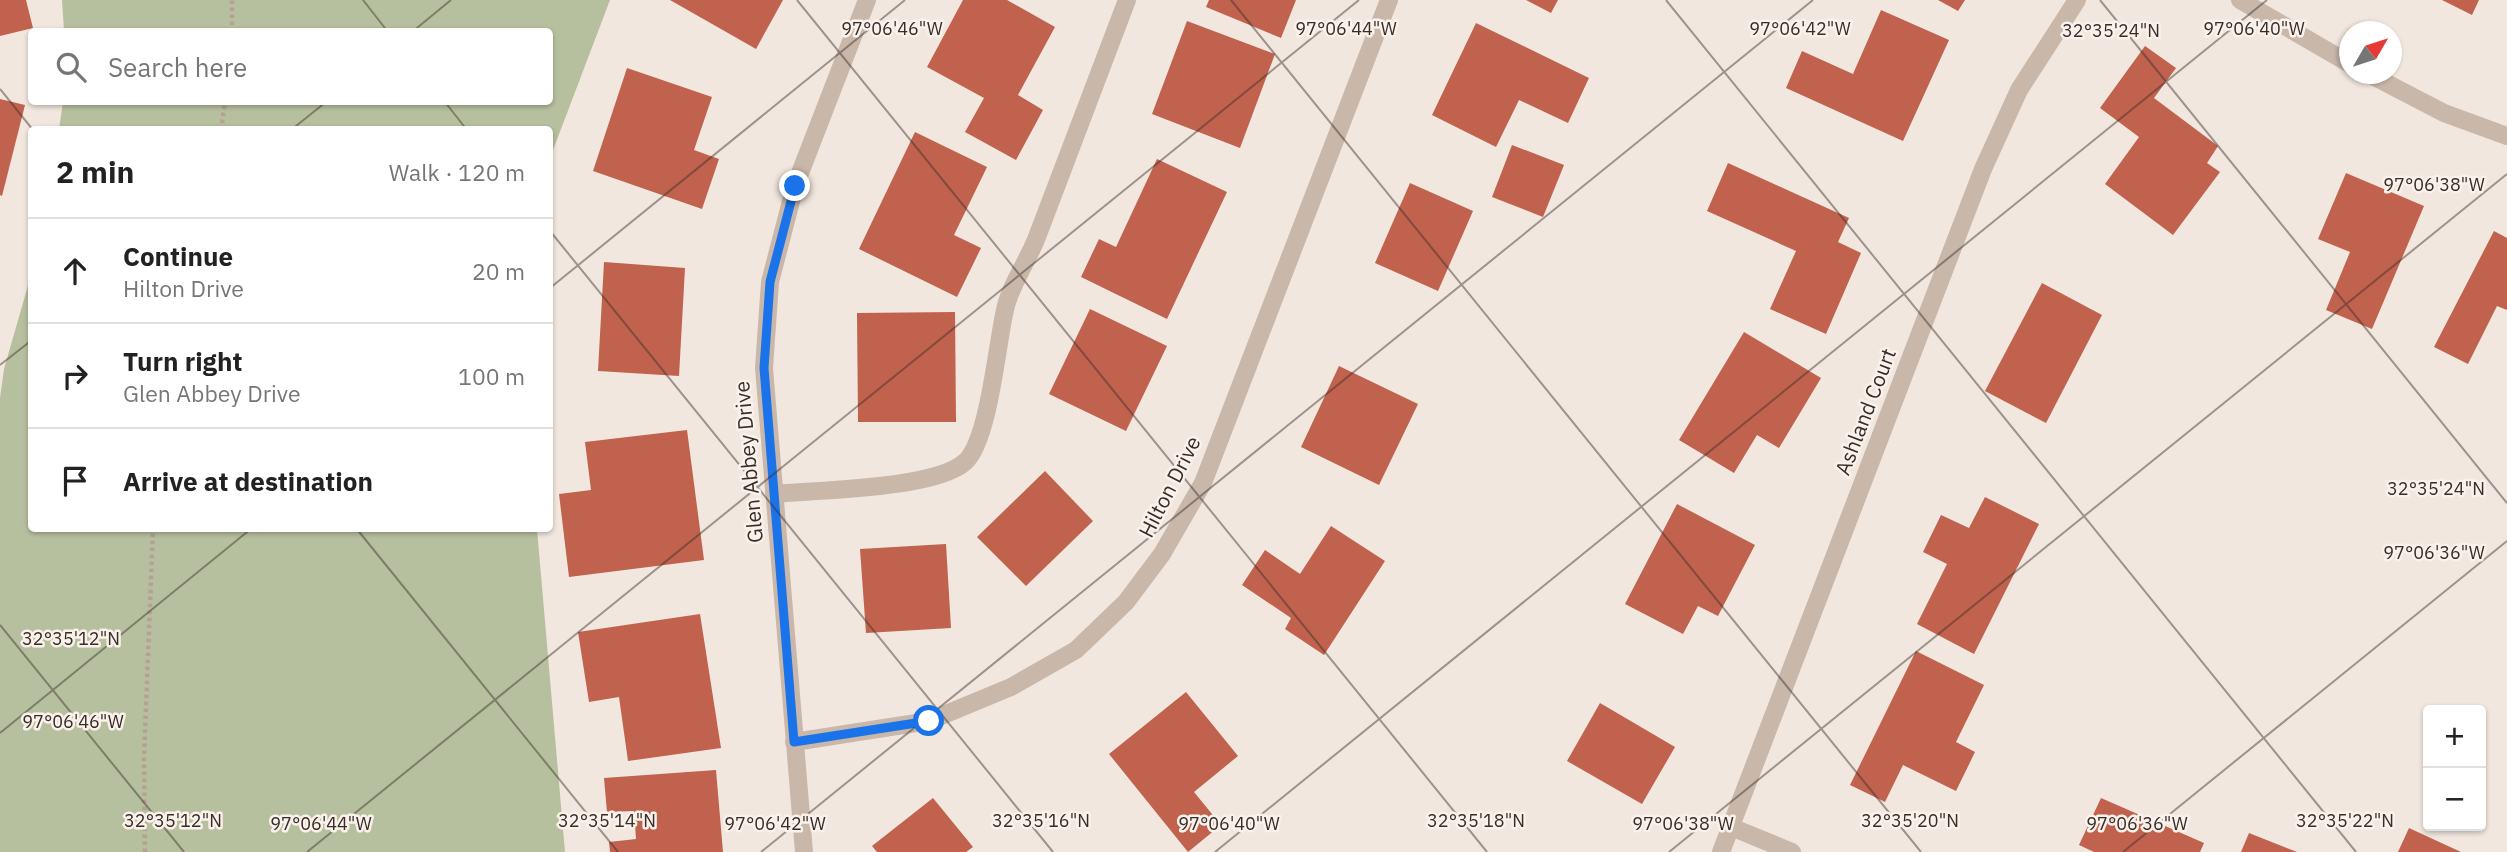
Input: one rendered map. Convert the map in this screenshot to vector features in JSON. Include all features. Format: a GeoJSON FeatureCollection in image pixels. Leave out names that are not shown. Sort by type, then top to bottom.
{"type":"FeatureCollection","features":[{"type":"Feature","properties":{"kind":"street","name":"Glen Abbey Drive"},"geometry":{"type":"LineString","coordinates":[[804,852],[764,368],[770,282],[795,186],[867,0]]}},
{"type":"Feature","properties":{"kind":"street"},"geometry":{"type":"LineString","coordinates":[[774,494],[920,481],[948,473],[967,461],[977,442],[988,405],[1005,307],[1034,244],[1128,0]]}},
{"type":"Feature","properties":{"kind":"street","name":"Hilton Drive"},"geometry":{"type":"LineString","coordinates":[[794,742],[929,721],[1011,687],[1076,650],[1126,601],[1162,554],[1203,483],[1389,0]]}},
{"type":"Feature","properties":{"kind":"street","name":"Ashland Court"},"geometry":{"type":"LineString","coordinates":[[1721,852],[1983,169],[2019,90],[2077,0]]}},
{"type":"Feature","properties":{"kind":"street"},"geometry":{"type":"LineString","coordinates":[[2240,0],[2339,58]]}},
{"type":"Feature","properties":{"kind":"street"},"geometry":{"type":"LineString","coordinates":[[2387,84],[2444,113],[2507,136]]}},
{"type":"Feature","properties":{"kind":"street"},"geometry":{"type":"LineString","coordinates":[[1731,827],[1791,852]]}},
{"type":"Feature","properties":{"kind":"path"},"geometry":{"type":"LineString","coordinates":[[232,0],[232,28]]}},
{"type":"Feature","properties":{"kind":"path"},"geometry":{"type":"LineString","coordinates":[[222,126],[225,105]]}},
{"type":"Feature","properties":{"kind":"path"},"geometry":{"type":"LineString","coordinates":[[145,852],[144,758],[153,532]]}},
{"type":"Feature","properties":{"kind":"green space"},"geometry":{"type":"Polygon","coordinates":[[[62,0],[610,0],[553,150],[553,126],[59,126],[63,105],[553,105],[553,28],[64,28],[62,0]]]}},
{"type":"Feature","properties":{"kind":"green space"},"geometry":{"type":"Polygon","coordinates":[[[28,285],[28,532],[537,532],[565,852],[0,852],[0,398],[4,369],[28,285]]]}},
{"type":"Feature","properties":{"kind":"building"},"geometry":{"type":"Polygon","coordinates":[[[0,0],[26,0],[33,28],[0,36],[0,0]]]}},
{"type":"Feature","properties":{"kind":"building"},"geometry":{"type":"Polygon","coordinates":[[[670,0],[783,0],[756,49],[670,0]]]}},
{"type":"Feature","properties":{"kind":"building"},"geometry":{"type":"Polygon","coordinates":[[[963,0],[1007,0],[1055,27],[1018,95],[1043,110],[1016,160],[965,132],[984,98],[927,67],[963,0]]]}},
{"type":"Feature","properties":{"kind":"building"},"geometry":{"type":"Polygon","coordinates":[[[1209,0],[1296,0],[1281,38],[1206,7],[1209,0]]]}},
{"type":"Feature","properties":{"kind":"building"},"geometry":{"type":"Polygon","coordinates":[[[1526,0],[1558,0],[1551,13],[1526,0]]]}},
{"type":"Feature","properties":{"kind":"building"},"geometry":{"type":"Polygon","coordinates":[[[1938,0],[1965,0],[1958,11],[1938,0]]]}},
{"type":"Feature","properties":{"kind":"building"},"geometry":{"type":"Polygon","coordinates":[[[2442,0],[2479,0],[2472,15],[2442,0]]]}},
{"type":"Feature","properties":{"kind":"building"},"geometry":{"type":"Polygon","coordinates":[[[1881,10],[1949,40],[1903,141],[1786,88],[1802,51],[1853,74],[1881,10]]]}},
{"type":"Feature","properties":{"kind":"building"},"geometry":{"type":"Polygon","coordinates":[[[1187,21],[1275,54],[1240,148],[1152,114],[1187,21]]]}},
{"type":"Feature","properties":{"kind":"building"},"geometry":{"type":"Polygon","coordinates":[[[1476,23],[1589,78],[1568,123],[1519,100],[1496,147],[1432,115],[1476,23]]]}},
{"type":"Feature","properties":{"kind":"building"},"geometry":{"type":"Polygon","coordinates":[[[2145,46],[2176,68],[2154,98],[2218,146],[2207,163],[2220,172],[2173,235],[2105,184],[2139,137],[2100,108],[2145,46]]]}},
{"type":"Feature","properties":{"kind":"building"},"geometry":{"type":"Polygon","coordinates":[[[627,68],[712,97],[694,150],[719,159],[702,209],[593,171],[627,68]]]}},
{"type":"Feature","properties":{"kind":"building"},"geometry":{"type":"Polygon","coordinates":[[[0,99],[25,105],[2,196],[0,195],[0,99]]]}},
{"type":"Feature","properties":{"kind":"building"},"geometry":{"type":"Polygon","coordinates":[[[915,132],[987,167],[954,235],[981,248],[957,297],[859,249],[915,132]]]}},
{"type":"Feature","properties":{"kind":"building"},"geometry":{"type":"Polygon","coordinates":[[[1512,145],[1564,165],[1543,217],[1492,197],[1512,145]]]}},
{"type":"Feature","properties":{"kind":"building"},"geometry":{"type":"Polygon","coordinates":[[[1157,159],[1227,192],[1167,319],[1081,277],[1099,239],[1116,247],[1157,159]]]}},
{"type":"Feature","properties":{"kind":"building"},"geometry":{"type":"Polygon","coordinates":[[[1728,163],[1849,218],[1838,242],[1861,253],[1826,334],[1770,309],[1796,251],[1707,211],[1728,163]]]}},
{"type":"Feature","properties":{"kind":"building"},"geometry":{"type":"Polygon","coordinates":[[[2346,173],[2424,206],[2372,329],[2326,310],[2350,252],[2318,239],[2346,173]]]}},
{"type":"Feature","properties":{"kind":"building"},"geometry":{"type":"Polygon","coordinates":[[[1410,183],[1473,211],[1438,291],[1375,263],[1410,183]]]}},
{"type":"Feature","properties":{"kind":"building"},"geometry":{"type":"Polygon","coordinates":[[[2494,231],[2507,238],[2507,310],[2497,306],[2468,364],[2434,347],[2494,231]]]}},
{"type":"Feature","properties":{"kind":"building"},"geometry":{"type":"Polygon","coordinates":[[[604,262],[685,268],[679,376],[598,371],[604,262]]]}},
{"type":"Feature","properties":{"kind":"building"},"geometry":{"type":"Polygon","coordinates":[[[2042,283],[2102,315],[2046,423],[1985,391],[2042,283]]]}},
{"type":"Feature","properties":{"kind":"building"},"geometry":{"type":"Polygon","coordinates":[[[1090,309],[1167,346],[1126,431],[1049,394],[1090,309]]]}},
{"type":"Feature","properties":{"kind":"building"},"geometry":{"type":"Polygon","coordinates":[[[955,312],[956,422],[858,422],[857,313],[955,312]]]}},
{"type":"Feature","properties":{"kind":"building"},"geometry":{"type":"Polygon","coordinates":[[[1744,332],[1821,378],[1779,448],[1757,435],[1734,473],[1679,440],[1744,332]]]}},
{"type":"Feature","properties":{"kind":"building"},"geometry":{"type":"Polygon","coordinates":[[[1339,366],[1418,404],[1379,485],[1301,447],[1339,366]]]}},
{"type":"Feature","properties":{"kind":"building"},"geometry":{"type":"Polygon","coordinates":[[[687,430],[704,560],[569,577],[559,494],[591,490],[585,442],[687,430]]]}},
{"type":"Feature","properties":{"kind":"building"},"geometry":{"type":"Polygon","coordinates":[[[1045,471],[1093,521],[1026,586],[977,537],[1045,471]]]}},
{"type":"Feature","properties":{"kind":"building"},"geometry":{"type":"Polygon","coordinates":[[[1985,497],[2039,524],[1974,654],[1917,624],[1947,564],[1923,552],[1941,515],[1969,528],[1985,497]]]}},
{"type":"Feature","properties":{"kind":"building"},"geometry":{"type":"Polygon","coordinates":[[[1677,504],[1755,545],[1718,616],[1698,606],[1683,634],[1625,604],[1677,504]]]}},
{"type":"Feature","properties":{"kind":"building"},"geometry":{"type":"Polygon","coordinates":[[[1331,526],[1385,561],[1324,655],[1285,629],[1291,618],[1242,585],[1265,550],[1300,574],[1331,526]]]}},
{"type":"Feature","properties":{"kind":"building"},"geometry":{"type":"Polygon","coordinates":[[[946,544],[951,628],[866,633],[860,549],[946,544]]]}},
{"type":"Feature","properties":{"kind":"building"},"geometry":{"type":"Polygon","coordinates":[[[700,614],[721,748],[628,761],[619,697],[589,702],[578,632],[700,614]]]}},
{"type":"Feature","properties":{"kind":"building"},"geometry":{"type":"Polygon","coordinates":[[[1916,651],[1984,685],[1956,742],[1975,752],[1956,791],[1903,765],[1885,802],[1850,785],[1916,651]]]}},
{"type":"Feature","properties":{"kind":"building"},"geometry":{"type":"Polygon","coordinates":[[[1186,692],[1238,756],[1194,792],[1221,825],[1188,852],[1109,754],[1186,692]]]}},
{"type":"Feature","properties":{"kind":"building"},"geometry":{"type":"Polygon","coordinates":[[[1600,703],[1675,747],[1642,804],[1567,761],[1600,703]]]}},
{"type":"Feature","properties":{"kind":"building"},"geometry":{"type":"Polygon","coordinates":[[[716,770],[723,852],[610,852],[609,842],[636,839],[634,811],[607,812],[604,778],[716,770]]]}},
{"type":"Feature","properties":{"kind":"building"},"geometry":{"type":"Polygon","coordinates":[[[933,798],[973,847],[966,852],[877,852],[872,846],[933,798]]]}},
{"type":"Feature","properties":{"kind":"building"},"geometry":{"type":"Polygon","coordinates":[[[2101,798],[2204,843],[2200,852],[2094,852],[2079,845],[2101,798]]]}},
{"type":"Feature","properties":{"kind":"building"},"geometry":{"type":"Polygon","coordinates":[[[2409,828],[2461,852],[2398,852],[2409,828]]]}},
{"type":"Feature","properties":{"kind":"building"},"geometry":{"type":"Polygon","coordinates":[[[2249,833],[2297,852],[2241,852],[2249,833]]]}},
{"type":"Feature","properties":{"kind":"route"},"geometry":{"type":"LineString","coordinates":[[795,186],[770,282],[764,368],[794,742],[929,721]]}}]}
